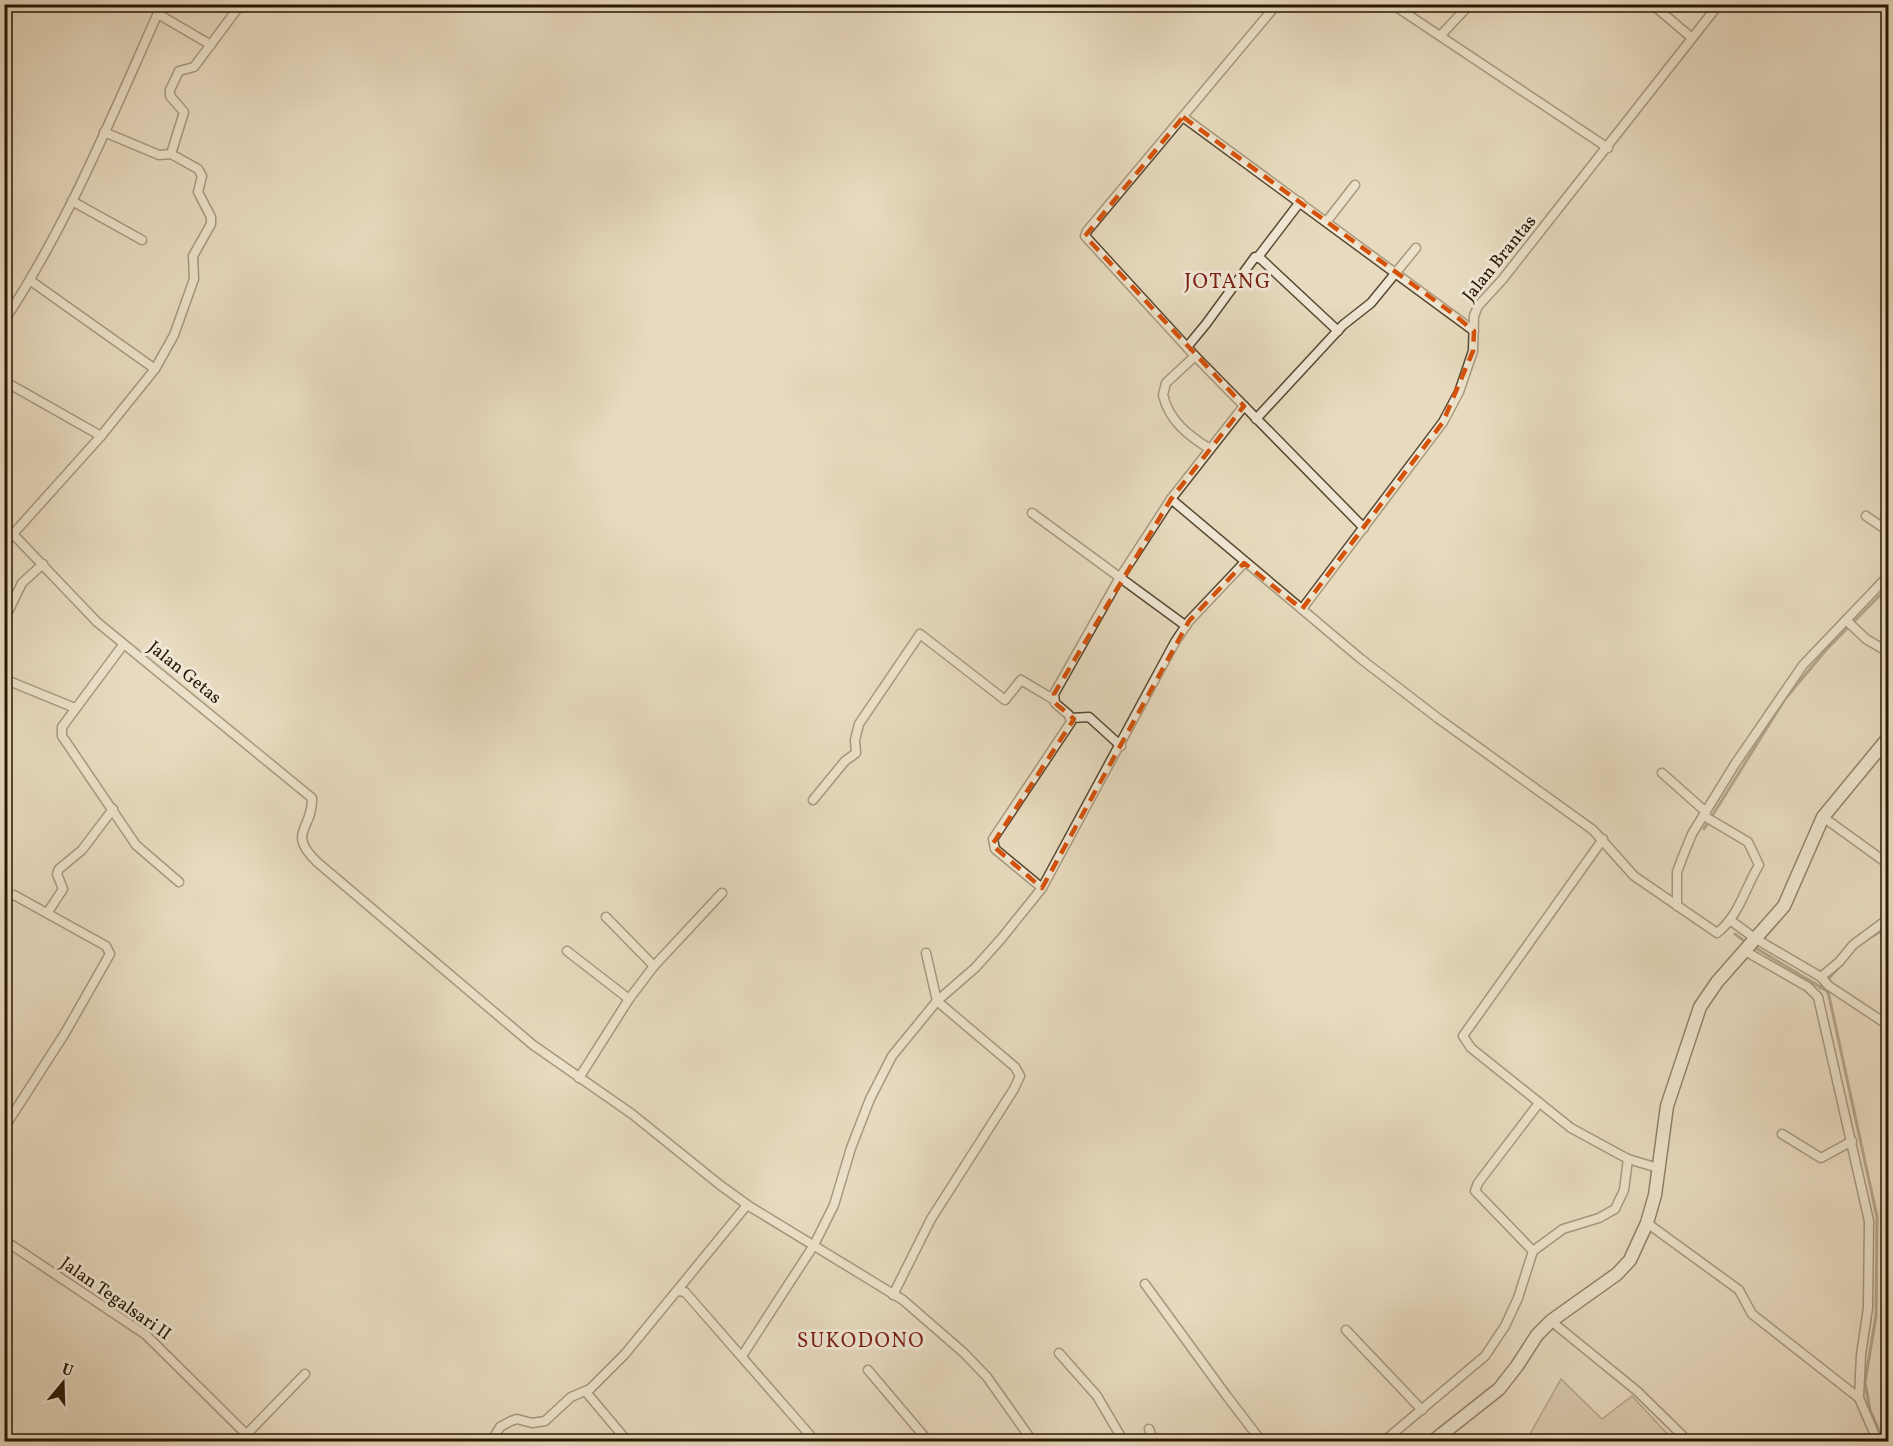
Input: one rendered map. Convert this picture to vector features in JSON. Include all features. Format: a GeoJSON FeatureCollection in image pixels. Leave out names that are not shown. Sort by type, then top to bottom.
{"type":"FeatureCollection","features":[{"type":"Feature","properties":{"kind":"main road"},"geometry":{"type":"LineString","coordinates":[[1432,1442],[1498,1389],[1517,1366],[1537,1335],[1551,1321],[1617,1274],[1630,1260],[1647,1223],[1667,1106],[1700,1007],[1717,982],[1790,897],[1823,817],[1888,738]]}},
{"type":"Feature","properties":{"kind":"street"},"geometry":{"type":"LineString","coordinates":[[4,321],[31,281],[72,201],[162,4]]}},
{"type":"Feature","properties":{"kind":"street"},"geometry":{"type":"LineString","coordinates":[[171,154],[184,112],[170,96],[170,90],[179,71],[194,67],[242,4]]}},
{"type":"Feature","properties":{"kind":"street"},"geometry":{"type":"LineString","coordinates":[[1277,4],[1085,236],[1186,347],[1364,528]]}},
{"type":"Feature","properties":{"kind":"street"},"geometry":{"type":"LineString","coordinates":[[1392,4],[1608,148]]}},
{"type":"Feature","properties":{"kind":"street"},"geometry":{"type":"LineString","coordinates":[[1441,35],[1470,4]]}},
{"type":"Feature","properties":{"kind":"street"},"geometry":{"type":"LineString","coordinates":[[1652,4],[1692,38]]}},
{"type":"Feature","properties":{"kind":"street","name":"Jalan Brantas"},"geometry":{"type":"LineString","coordinates":[[1302,609],[1443,422],[1459,392],[1473,351],[1474,316],[1478,306],[1502,280],[1608,148],[1719,4]]}},
{"type":"Feature","properties":{"kind":"street"},"geometry":{"type":"LineString","coordinates":[[158,14],[211,45]]}},
{"type":"Feature","properties":{"kind":"street"},"geometry":{"type":"LineString","coordinates":[[1183,117],[1474,331]]}},
{"type":"Feature","properties":{"kind":"street"},"geometry":{"type":"LineString","coordinates":[[4,544],[8,531],[101,436],[155,369],[174,335],[194,279],[193,256],[211,224],[211,217],[198,192],[201,172],[171,154],[159,155],[104,132]]}},
{"type":"Feature","properties":{"kind":"street"},"geometry":{"type":"LineString","coordinates":[[1327,221],[1355,185]]}},
{"type":"Feature","properties":{"kind":"street"},"geometry":{"type":"LineString","coordinates":[[72,201],[142,240]]}},
{"type":"Feature","properties":{"kind":"street"},"geometry":{"type":"LineString","coordinates":[[1186,347],[1206,324],[1248,264],[1253,258],[1258,257],[1300,202]]}},
{"type":"Feature","properties":{"kind":"street"},"geometry":{"type":"LineString","coordinates":[[1256,420],[1338,331],[1371,303],[1416,248]]}},
{"type":"Feature","properties":{"kind":"street"},"geometry":{"type":"LineString","coordinates":[[1258,257],[1338,331]]}},
{"type":"Feature","properties":{"kind":"street"},"geometry":{"type":"LineString","coordinates":[[31,281],[155,369]]}},
{"type":"Feature","properties":{"kind":"street"},"geometry":{"type":"LineString","coordinates":[[1195,356],[1166,383],[1163,395],[1173,418],[1182,429],[1210,449]]}},
{"type":"Feature","properties":{"kind":"street"},"geometry":{"type":"LineString","coordinates":[[4,381],[101,436]]}},
{"type":"Feature","properties":{"kind":"street"},"geometry":{"type":"LineString","coordinates":[[1053,699],[1121,577],[1171,499],[1244,406]]}},
{"type":"Feature","properties":{"kind":"street"},"geometry":{"type":"LineString","coordinates":[[1171,499],[1244,563],[1439,719],[1517,773],[1603,839],[1634,876],[1715,933],[1719,932],[1731,921],[1742,902],[1748,882],[1759,865],[1748,842],[1707,817],[1662,773]]}},
{"type":"Feature","properties":{"kind":"street"},"geometry":{"type":"LineString","coordinates":[[1032,513],[1186,626]]}},
{"type":"Feature","properties":{"kind":"street"},"geometry":{"type":"LineString","coordinates":[[1866,516],[1888,531]]}},
{"type":"Feature","properties":{"kind":"street","name":"Jalan Getas"},"geometry":{"type":"LineString","coordinates":[[8,531],[43,564],[92,617],[123,645],[159,670],[312,798],[302,832],[304,849],[483,1004],[579,1078]]}},
{"type":"Feature","properties":{"kind":"street"},"geometry":{"type":"LineString","coordinates":[[742,1356],[814,1245],[834,1205],[851,1148],[883,1072],[905,1038],[937,1001],[975,968],[1042,888],[1186,626],[1235,569],[1244,563]]}},
{"type":"Feature","properties":{"kind":"street"},"geometry":{"type":"LineString","coordinates":[[4,620],[22,583],[43,564]]}},
{"type":"Feature","properties":{"kind":"street"},"geometry":{"type":"LineString","coordinates":[[1677,906],[1677,872],[1692,834],[1707,817],[1779,697],[1803,665],[1849,623],[1888,576]]}},
{"type":"Feature","properties":{"kind":"street"},"geometry":{"type":"LineString","coordinates":[[1849,623],[1866,639],[1888,652]]}},
{"type":"Feature","properties":{"kind":"street"},"geometry":{"type":"LineString","coordinates":[[813,800],[845,761],[856,753],[855,740],[859,724],[920,634],[1005,700],[1020,680],[1053,699],[1071,717],[1089,717],[1121,746]]}},
{"type":"Feature","properties":{"kind":"street"},"geometry":{"type":"LineString","coordinates":[[123,645],[62,727],[62,736],[136,845],[179,882]]}},
{"type":"Feature","properties":{"kind":"street"},"geometry":{"type":"LineString","coordinates":[[4,679],[75,708]]}},
{"type":"Feature","properties":{"kind":"street"},"geometry":{"type":"LineString","coordinates":[[1042,888],[992,845],[1069,726],[1071,717]]}},
{"type":"Feature","properties":{"kind":"street"},"geometry":{"type":"LineString","coordinates":[[48,912],[63,889],[57,874],[59,869],[82,850],[113,809]]}},
{"type":"Feature","properties":{"kind":"street"},"geometry":{"type":"LineString","coordinates":[[1823,817],[1888,864]]}},
{"type":"Feature","properties":{"kind":"street"},"geometry":{"type":"LineString","coordinates":[[1603,839],[1463,1036],[1471,1048],[1571,1128],[1630,1159],[1655,1167]]}},
{"type":"Feature","properties":{"kind":"street"},"geometry":{"type":"LineString","coordinates":[[722,893],[654,966],[629,999],[579,1078],[632,1114],[747,1205],[893,1295],[964,1353],[987,1377],[1033,1442]]}},
{"type":"Feature","properties":{"kind":"street"},"geometry":{"type":"LineString","coordinates":[[4,1128],[65,1033],[111,954],[106,946],[14,895]]}},
{"type":"Feature","properties":{"kind":"street"},"geometry":{"type":"LineString","coordinates":[[606,917],[654,966]]}},
{"type":"Feature","properties":{"kind":"street"},"geometry":{"type":"LineString","coordinates":[[1824,980],[1853,945],[1888,919]]}},
{"type":"Feature","properties":{"kind":"street"},"geometry":{"type":"LineString","coordinates":[[1731,921],[1750,943],[1818,997],[1869,1221],[1868,1308],[1861,1355],[1859,1398],[1878,1441]]}},
{"type":"Feature","properties":{"kind":"street"},"geometry":{"type":"LineString","coordinates":[[1750,943],[1824,980],[1888,1025]]}},
{"type":"Feature","properties":{"kind":"street"},"geometry":{"type":"LineString","coordinates":[[567,951],[629,999]]}},
{"type":"Feature","properties":{"kind":"street"},"geometry":{"type":"LineString","coordinates":[[893,1295],[931,1219],[1020,1076],[1015,1067],[937,1001],[926,953]]}},
{"type":"Feature","properties":{"kind":"street"},"geometry":{"type":"LineString","coordinates":[[1533,1251],[1475,1191],[1478,1183],[1539,1103]]}},
{"type":"Feature","properties":{"kind":"street"},"geometry":{"type":"LineString","coordinates":[[1782,1134],[1821,1158],[1852,1142]]}},
{"type":"Feature","properties":{"kind":"street"},"geometry":{"type":"LineString","coordinates":[[1383,1442],[1485,1356],[1505,1326],[1518,1298],[1533,1251],[1563,1229],[1599,1218],[1615,1209],[1624,1190],[1630,1159]]}},
{"type":"Feature","properties":{"kind":"street"},"geometry":{"type":"LineString","coordinates":[[491,1442],[500,1427],[511,1421],[517,1419],[532,1423],[545,1421],[571,1397],[586,1392],[625,1354],[747,1205]]}},
{"type":"Feature","properties":{"kind":"street"},"geometry":{"type":"LineString","coordinates":[[1647,1223],[1739,1290],[1752,1314],[1859,1398]]}},
{"type":"Feature","properties":{"kind":"street","name":"Jalan Tegalsari II"},"geometry":{"type":"LineString","coordinates":[[4,1240],[146,1335],[242,1438],[254,1442]]}},
{"type":"Feature","properties":{"kind":"street"},"geometry":{"type":"LineString","coordinates":[[1145,1284],[1262,1442]]}},
{"type":"Feature","properties":{"kind":"street"},"geometry":{"type":"LineString","coordinates":[[678,1291],[686,1292],[816,1442]]}},
{"type":"Feature","properties":{"kind":"street"},"geometry":{"type":"LineString","coordinates":[[1551,1321],[1637,1391],[1689,1442]]}},
{"type":"Feature","properties":{"kind":"street"},"geometry":{"type":"LineString","coordinates":[[1346,1330],[1422,1410]]}},
{"type":"Feature","properties":{"kind":"street"},"geometry":{"type":"LineString","coordinates":[[1059,1353],[1097,1396],[1124,1442]]}},
{"type":"Feature","properties":{"kind":"street"},"geometry":{"type":"LineString","coordinates":[[868,1370],[929,1442]]}},
{"type":"Feature","properties":{"kind":"street"},"geometry":{"type":"LineString","coordinates":[[242,1438],[305,1374]]}},
{"type":"Feature","properties":{"kind":"street"},"geometry":{"type":"LineString","coordinates":[[586,1392],[628,1442]]}},
{"type":"Feature","properties":{"kind":"street"},"geometry":{"type":"LineString","coordinates":[[1149,1429],[1154,1442]]}},
{"type":"Feature","properties":{"kind":"highlighted area"},"geometry":{"type":"Polygon","coordinates":[[[1183,117],[1452,313],[1474,331],[1473,351],[1443,422],[1302,609],[1244,563],[1189,621],[1042,888],[992,845],[1074,719],[1055,703],[1054,694],[1171,499],[1244,406],[1085,236],[1183,117]]]}},
{"type":"Feature","properties":{"kind":"shaded area"},"geometry":{"type":"Polygon","coordinates":[[[1561,1379],[1602,1419],[1632,1396],[1674,1441],[1526,1441],[1561,1379]]]}},
{"type":"Feature","properties":{"kind":"waterway"},"geometry":{"type":"LineString","coordinates":[[1704,829],[1785,699],[1826,650],[1888,587]]}},
{"type":"Feature","properties":{"kind":"waterway"},"geometry":{"type":"LineString","coordinates":[[1866,940],[1888,927]]}},
{"type":"Feature","properties":{"kind":"waterway"},"geometry":{"type":"LineString","coordinates":[[1735,934],[1748,944]]}},
{"type":"Feature","properties":{"kind":"waterway"},"geometry":{"type":"LineString","coordinates":[[1754,947],[1827,991],[1829,996],[1877,1217],[1876,1316],[1865,1382],[1870,1410],[1884,1442]]}},
{"type":"Feature","properties":{"kind":"waterway"},"geometry":{"type":"LineString","coordinates":[[1820,988],[1841,965]]}},
{"type":"Feature","properties":{"kind":"district","name":"JOTANG"},"geometry":{"type":"Point","coordinates":[1228,281]}},
{"type":"Feature","properties":{"kind":"district","name":"SUKODONO"},"geometry":{"type":"Point","coordinates":[861,1340]}}]}
